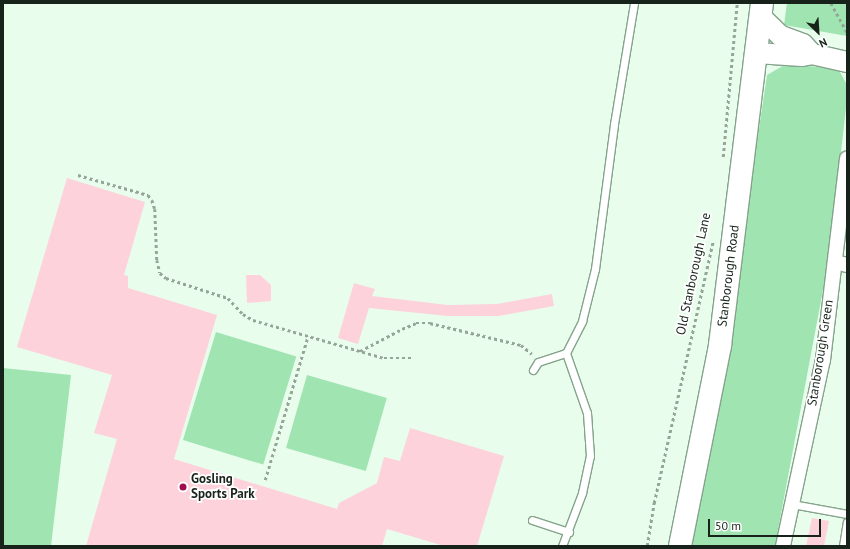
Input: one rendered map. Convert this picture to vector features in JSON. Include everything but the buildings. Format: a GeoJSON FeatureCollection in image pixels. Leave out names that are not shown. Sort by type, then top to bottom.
{"type":"FeatureCollection","features":[{"type":"Feature","properties":{"kind":"main road","name":"Stanborough Road"},"geometry":{"type":"LineString","coordinates":[[680,546],[720,345],[761,10]]}},
{"type":"Feature","properties":{"kind":"street"},"geometry":{"type":"LineString","coordinates":[[761,10],[781,36],[803,44],[812,54]]}},
{"type":"Feature","properties":{"kind":"street"},"geometry":{"type":"LineString","coordinates":[[756,53],[802,56],[812,54],[847,62]]}},
{"type":"Feature","properties":{"kind":"street","name":"Stanborough Green"},"geometry":{"type":"LineString","coordinates":[[783,546],[823,360],[841,263],[847,158]]}},
{"type":"Feature","properties":{"kind":"lane"},"geometry":{"type":"LineString","coordinates":[[533,370],[538,362],[566,353],[582,321],[595,269],[614,124],[634,3]]}},
{"type":"Feature","properties":{"kind":"lane"},"geometry":{"type":"LineString","coordinates":[[562,546],[569,532],[582,493],[590,456],[587,413],[566,353]]}},
{"type":"Feature","properties":{"kind":"lane"},"geometry":{"type":"LineString","coordinates":[[792,504],[847,514]]}},
{"type":"Feature","properties":{"kind":"lane"},"geometry":{"type":"LineString","coordinates":[[532,520],[569,532]]}},
{"type":"Feature","properties":{"kind":"lane"},"geometry":{"type":"LineString","coordinates":[[843,546],[847,522]]}},
{"type":"Feature","properties":{"kind":"path"},"geometry":{"type":"LineString","coordinates":[[723,161],[737,3]]}},
{"type":"Feature","properties":{"kind":"path"},"geometry":{"type":"LineString","coordinates":[[831,3],[847,32]]}},
{"type":"Feature","properties":{"kind":"path"},"geometry":{"type":"LineString","coordinates":[[78,175],[148,195],[152,200],[155,209],[157,260],[160,273],[166,278],[228,298],[243,314],[253,320],[384,358],[412,358]]}},
{"type":"Feature","properties":{"kind":"path","name":"Old Stanborough Lane"},"geometry":{"type":"LineString","coordinates":[[647,546],[654,503],[714,239]]}},
{"type":"Feature","properties":{"kind":"path"},"geometry":{"type":"LineString","coordinates":[[360,351],[409,326],[430,323],[521,345],[530,350],[538,362]]}},
{"type":"Feature","properties":{"kind":"path"},"geometry":{"type":"LineString","coordinates":[[265,480],[308,336]]}},
{"type":"Feature","properties":{"kind":"green space"},"geometry":{"type":"Polygon","coordinates":[[[787,3],[847,3],[847,36],[784,25],[787,3]]]}},
{"type":"Feature","properties":{"kind":"green space"},"geometry":{"type":"Polygon","coordinates":[[[786,64],[830,68],[840,72],[847,85],[847,99],[829,258],[775,546],[688,546],[744,228],[767,75],[786,64]]]}},
{"type":"Feature","properties":{"kind":"green space"},"geometry":{"type":"Polygon","coordinates":[[[216,332],[296,357],[263,465],[183,440],[216,332]]]}},
{"type":"Feature","properties":{"kind":"green space"},"geometry":{"type":"Polygon","coordinates":[[[3,368],[71,375],[51,546],[3,546],[3,368]]]}},
{"type":"Feature","properties":{"kind":"green space"},"geometry":{"type":"Polygon","coordinates":[[[307,375],[387,398],[366,471],[286,448],[307,375]]]}},
{"type":"Feature","properties":{"kind":"place","name":"Gosling Sports Park"},"geometry":{"type":"Point","coordinates":[183,487]}}]}
